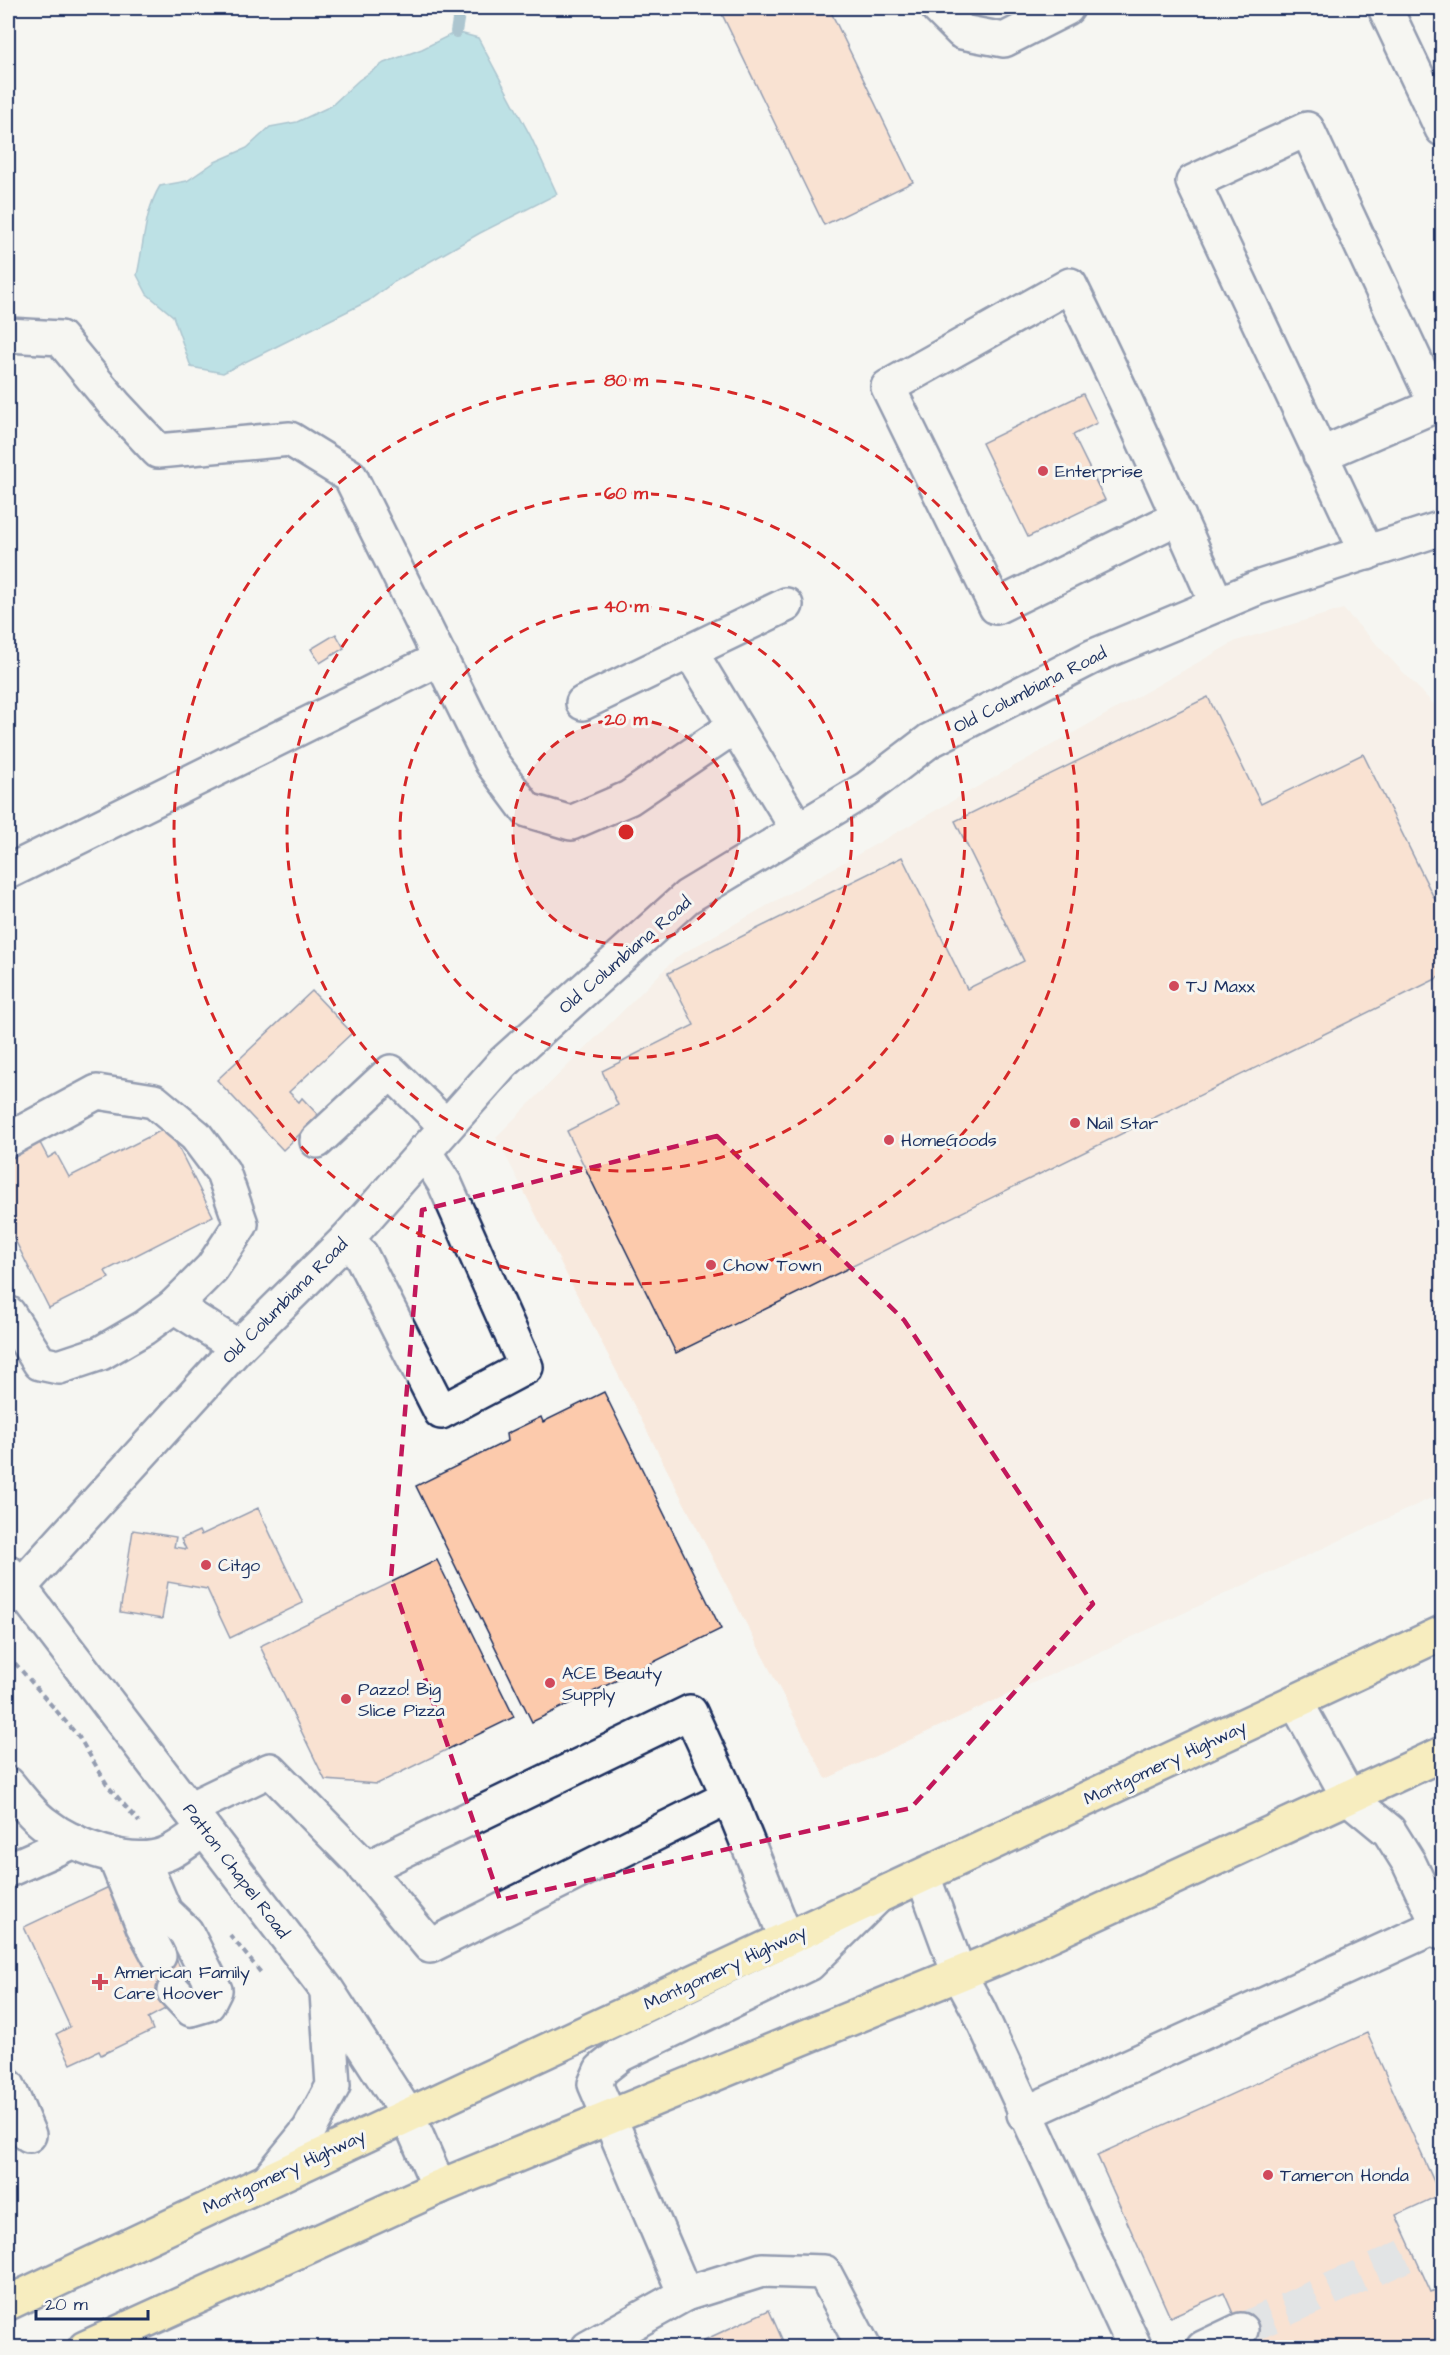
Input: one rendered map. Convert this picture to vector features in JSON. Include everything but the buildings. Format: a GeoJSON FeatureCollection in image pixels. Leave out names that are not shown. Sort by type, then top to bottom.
{"type":"FeatureCollection","features":[{"type":"Feature","properties":{"kind":"main road","name":"Montgomery Highway"},"geometry":{"type":"LineString","coordinates":[[8,2303],[406,2114],[787,1940],[1443,1633]]}},
{"type":"Feature","properties":{"kind":"main road"},"geometry":{"type":"LineString","coordinates":[[85,2348],[439,2187],[958,1974],[1443,1754]]}},
{"type":"Feature","properties":{"kind":"street"},"geometry":{"type":"LineString","coordinates":[[938,8],[962,32],[1004,40],[1067,8]]}},
{"type":"Feature","properties":{"kind":"street"},"geometry":{"type":"LineString","coordinates":[[1385,8],[1443,129]]}},
{"type":"Feature","properties":{"kind":"street"},"geometry":{"type":"LineString","coordinates":[[1320,454],[1436,405],[1307,129],[1193,182],[1320,454],[1367,553]]}},
{"type":"Feature","properties":{"kind":"street"},"geometry":{"type":"LineString","coordinates":[[1179,517],[996,607],[888,387],[1070,285],[1117,380],[1179,517],[1217,604]]}},
{"type":"Feature","properties":{"kind":"street"},"geometry":{"type":"LineString","coordinates":[[8,334],[60,338],[115,405],[158,451],[290,439],[350,476],[492,764],[527,810],[571,823],[629,798],[735,726]]}},
{"type":"Feature","properties":{"kind":"street","name":"Old Columbiana Road"},"geometry":{"type":"LineString","coordinates":[[12,1587],[238,1347],[346,1240],[503,1063],[687,897],[866,789],[929,741],[1094,656],[1217,604],[1443,528]]}},
{"type":"Feature","properties":{"kind":"street"},"geometry":{"type":"LineString","coordinates":[[583,703],[786,605]]}},
{"type":"Feature","properties":{"kind":"street"},"geometry":{"type":"LineString","coordinates":[[690,651],[798,830]]}},
{"type":"Feature","properties":{"kind":"street"},"geometry":{"type":"LineString","coordinates":[[8,872],[441,658]]}},
{"type":"Feature","properties":{"kind":"street"},"geometry":{"type":"LineString","coordinates":[[317,1141],[391,1072],[446,1126]]}},
{"type":"Feature","properties":{"kind":"street"},"geometry":{"type":"LineString","coordinates":[[8,1140],[97,1092],[154,1101],[196,1136],[223,1172],[241,1224],[212,1268],[174,1306],[144,1328],[100,1353],[59,1367],[40,1363],[8,1312]]}},
{"type":"Feature","properties":{"kind":"street"},"geometry":{"type":"LineString","coordinates":[[346,1240],[361,1255],[441,1412],[526,1367],[445,1184],[424,1151]]}},
{"type":"Feature","properties":{"kind":"street"},"geometry":{"type":"LineString","coordinates":[[174,1306],[238,1347]]}},
{"type":"Feature","properties":{"kind":"street","name":"Patton Chapel Road"},"geometry":{"type":"LineString","coordinates":[[12,1587],[196,1819],[327,1990],[406,2114],[439,2187]]}},
{"type":"Feature","properties":{"kind":"street"},"geometry":{"type":"LineString","coordinates":[[1024,2114],[1441,1929],[1409,1863],[1389,1831],[1349,1798],[1296,1702]]}},
{"type":"Feature","properties":{"kind":"street"},"geometry":{"type":"LineString","coordinates":[[365,1869],[690,1712],[729,1797],[787,1940]]}},
{"type":"Feature","properties":{"kind":"street"},"geometry":{"type":"LineString","coordinates":[[8,1784],[45,1824],[74,1841],[90,1849],[141,1856],[270,1770],[365,1869],[429,1946],[729,1797]]}},
{"type":"Feature","properties":{"kind":"street"},"geometry":{"type":"LineString","coordinates":[[8,1870],[74,1841]]}},
{"type":"Feature","properties":{"kind":"street"},"geometry":{"type":"LineString","coordinates":[[141,1856],[142,1926],[159,1956]]}},
{"type":"Feature","properties":{"kind":"street"},"geometry":{"type":"LineString","coordinates":[[141,1856],[165,1912],[186,1932],[214,1990],[208,2004],[192,2009],[174,1992]]}},
{"type":"Feature","properties":{"kind":"street"},"geometry":{"type":"LineString","coordinates":[[923,1876],[958,1974],[978,2009],[1024,2114],[1135,2348]]}},
{"type":"Feature","properties":{"kind":"street"},"geometry":{"type":"LineString","coordinates":[[685,2294],[595,2084],[601,2070],[620,2055],[809,1964],[876,1898]]}},
{"type":"Feature","properties":{"kind":"street"},"geometry":{"type":"LineString","coordinates":[[268,2179],[309,2130],[333,2086],[327,1990]]}},
{"type":"Feature","properties":{"kind":"street"},"geometry":{"type":"LineString","coordinates":[[8,2086],[29,2135]]}},
{"type":"Feature","properties":{"kind":"street"},"geometry":{"type":"LineString","coordinates":[[588,2348],[685,2294],[762,2270],[825,2272],[864,2348]]}},
{"type":"Feature","properties":{"kind":"street"},"geometry":{"type":"LineString","coordinates":[[1203,2348],[1241,2330]]}},
{"type":"Feature","properties":{"kind":"path"},"geometry":{"type":"LineString","coordinates":[[8,1655],[79,1737],[108,1786],[141,1856]]}},
{"type":"Feature","properties":{"kind":"path"},"geometry":{"type":"LineString","coordinates":[[225,1928],[262,1974]]}},
{"type":"Feature","properties":{"kind":"highlighted area"},"geometry":{"type":"Polygon","coordinates":[[[717,1136],[904,1320],[1093,1604],[911,1808],[500,1900],[391,1578],[422,1210],[717,1136]]]}},
{"type":"Feature","properties":{"kind":"shaded area"},"geometry":{"type":"Polygon","coordinates":[[[1343,609],[1442,713],[1442,1493],[826,1779],[496,1137],[678,956],[1236,641],[1343,609]]]}},
{"type":"Feature","properties":{"kind":"water"},"geometry":{"type":"Polygon","coordinates":[[[456,32],[478,38],[531,137],[557,194],[480,233],[394,282],[368,301],[223,373],[191,367],[173,316],[147,294],[137,275],[148,218],[160,186],[187,181],[215,162],[247,148],[270,127],[297,122],[331,106],[359,80],[384,63],[422,49],[456,32]]]}},
{"type":"Feature","properties":{"kind":"waterway"},"geometry":{"type":"LineString","coordinates":[[456,32],[460,8]]}},
{"type":"Feature","properties":{"kind":"tunnel"},"geometry":{"type":"LineString","coordinates":[[1241,2330],[1413,2252]]}},
{"type":"Feature","properties":{"kind":"place","name":"Enterprise"},"geometry":{"type":"Point","coordinates":[1043,471]}},
{"type":"Feature","properties":{"kind":"place","name":"TJ Maxx"},"geometry":{"type":"Point","coordinates":[1174,986]}},
{"type":"Feature","properties":{"kind":"place","name":"Nail Star"},"geometry":{"type":"Point","coordinates":[1075,1123]}},
{"type":"Feature","properties":{"kind":"place","name":"HomeGoods"},"geometry":{"type":"Point","coordinates":[889,1140]}},
{"type":"Feature","properties":{"kind":"place","name":"Chow Town"},"geometry":{"type":"Point","coordinates":[711,1265]}},
{"type":"Feature","properties":{"kind":"place","name":"Citgo"},"geometry":{"type":"Point","coordinates":[206,1565]}},
{"type":"Feature","properties":{"kind":"place","name":"ACE Beauty Supply"},"geometry":{"type":"Point","coordinates":[550,1683]}},
{"type":"Feature","properties":{"kind":"place","name":"Pazzo! Big Slice Pizza"},"geometry":{"type":"Point","coordinates":[346,1699]}},
{"type":"Feature","properties":{"kind":"place","name":"American Family Care Hoover"},"geometry":{"type":"Point","coordinates":[100,1982]}},
{"type":"Feature","properties":{"kind":"place","name":"Tameron Honda"},"geometry":{"type":"Point","coordinates":[1268,2175]}}]}
